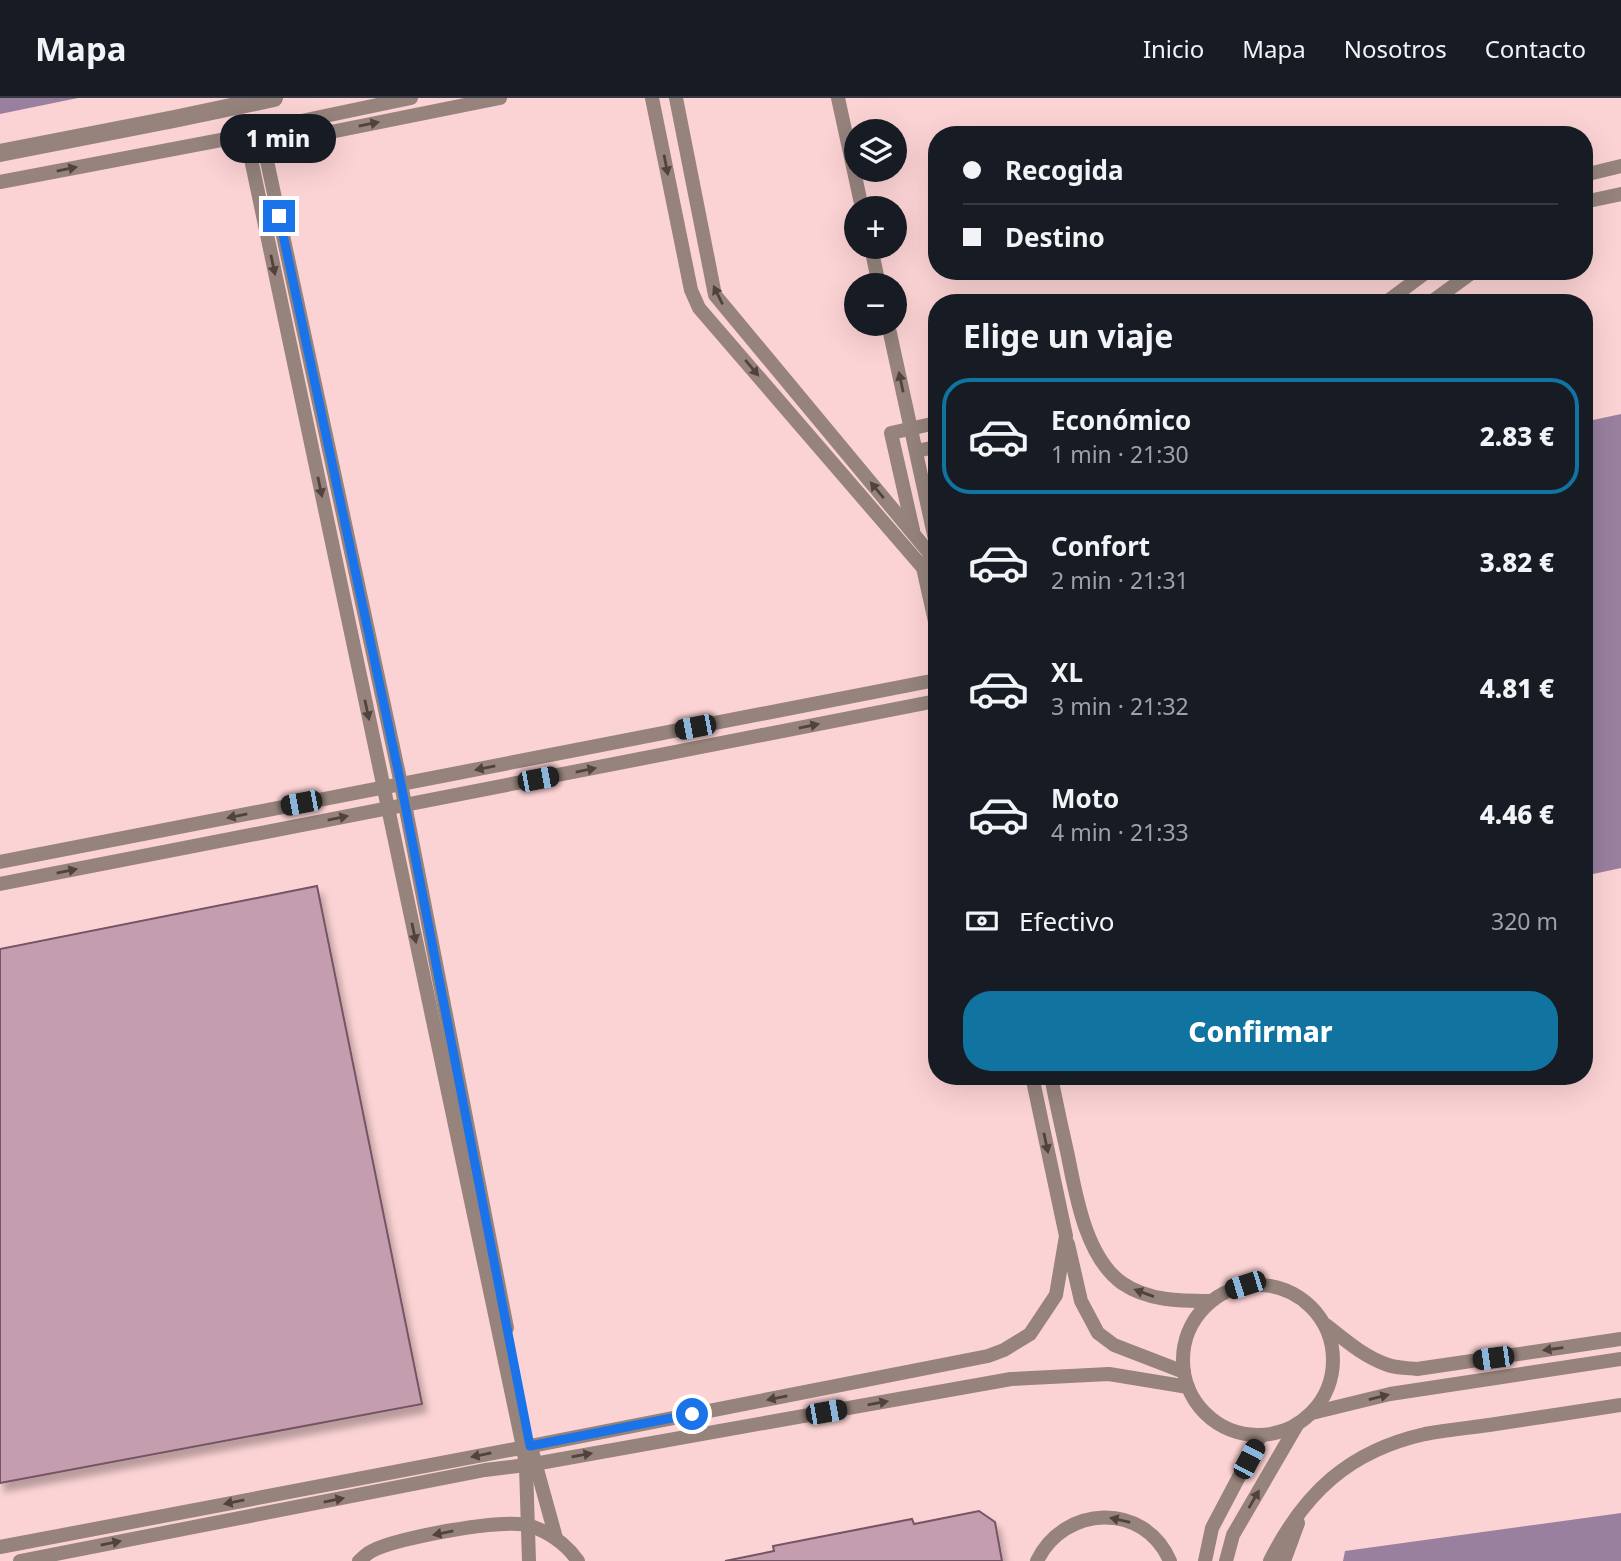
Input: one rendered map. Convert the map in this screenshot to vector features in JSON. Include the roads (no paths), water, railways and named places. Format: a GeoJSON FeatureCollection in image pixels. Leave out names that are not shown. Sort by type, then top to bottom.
{"type":"FeatureCollection","features":[{"type":"Feature","properties":{"kind":"street"},"geometry":{"type":"LineString","coordinates":[[0,153],[274,98]]}},
{"type":"Feature","properties":{"kind":"lane"},"geometry":{"type":"LineString","coordinates":[[411,98],[282,125],[267,132],[254,146],[251,159],[387,808],[527,1446]]}},
{"type":"Feature","properties":{"kind":"lane"},"geometry":{"type":"LineString","coordinates":[[0,182],[221,140],[254,146],[281,142],[500,98]]}},
{"type":"Feature","properties":{"kind":"lane"},"geometry":{"type":"LineString","coordinates":[[652,98],[691,290],[699,308],[928,563]]}},
{"type":"Feature","properties":{"kind":"lane"},"geometry":{"type":"LineString","coordinates":[[676,98],[715,295],[914,534],[928,561]]}},
{"type":"Feature","properties":{"kind":"lane"},"geometry":{"type":"LineString","coordinates":[[838,98],[859,196]]}},
{"type":"Feature","properties":{"kind":"lane"},"geometry":{"type":"LineString","coordinates":[[281,142],[272,151],[267,162],[401,784],[530,1464],[556,1538]]}},
{"type":"Feature","properties":{"kind":"lane"},"geometry":{"type":"LineString","coordinates":[[1593,173],[1621,166]]}},
{"type":"Feature","properties":{"kind":"lane"},"geometry":{"type":"LineString","coordinates":[[1593,200],[1621,194]]}},
{"type":"Feature","properties":{"kind":"lane"},"geometry":{"type":"LineString","coordinates":[[1397,294],[1416,280]]}},
{"type":"Feature","properties":{"kind":"lane"},"geometry":{"type":"LineString","coordinates":[[1442,294],[1462,280]]}},
{"type":"Feature","properties":{"kind":"lane"},"geometry":{"type":"LineString","coordinates":[[891,336],[928,507]]}},
{"type":"Feature","properties":{"kind":"lane"},"geometry":{"type":"LineString","coordinates":[[914,534],[891,433],[928,425]]}},
{"type":"Feature","properties":{"kind":"lane"},"geometry":{"type":"LineString","coordinates":[[916,451],[928,449]]}},
{"type":"Feature","properties":{"kind":"lane"},"geometry":{"type":"LineString","coordinates":[[0,862],[928,682]]}},
{"type":"Feature","properties":{"kind":"lane"},"geometry":{"type":"LineString","coordinates":[[0,884],[928,703]]}},
{"type":"Feature","properties":{"kind":"lane"},"geometry":{"type":"LineString","coordinates":[[1034,1085],[1082,1301],[1098,1333],[1114,1345],[1184,1372]]}},
{"type":"Feature","properties":{"kind":"lane"},"geometry":{"type":"LineString","coordinates":[[1053,1085],[1084,1223],[1099,1258],[1121,1282],[1142,1294],[1176,1301],[1211,1301]]}},
{"type":"Feature","properties":{"kind":"lane"},"geometry":{"type":"LineString","coordinates":[[0,1547],[988,1356],[1004,1350],[1030,1334],[1056,1295],[1066,1236]]}},
{"type":"Feature","properties":{"kind":"lane"},"geometry":{"type":"LineString","coordinates":[[1264,1284],[1283,1288],[1314,1309],[1325,1325],[1332,1343],[1334,1361],[1331,1381],[1324,1398],[1312,1413],[1297,1425],[1280,1432],[1261,1435],[1242,1433],[1224,1427],[1208,1416],[1195,1402],[1184,1372],[1185,1341],[1197,1315],[1211,1301],[1227,1291],[1245,1285],[1264,1284]]}},
{"type":"Feature","properties":{"kind":"lane"},"geometry":{"type":"LineString","coordinates":[[1325,1325],[1370,1357],[1390,1366],[1417,1369],[1621,1339]]}},
{"type":"Feature","properties":{"kind":"lane"},"geometry":{"type":"LineString","coordinates":[[1312,1413],[1391,1394],[1621,1359]]}},
{"type":"Feature","properties":{"kind":"lane"},"geometry":{"type":"LineString","coordinates":[[20,1561],[485,1470],[1012,1379],[1109,1374],[1188,1388]]}},
{"type":"Feature","properties":{"kind":"lane"},"geometry":{"type":"LineString","coordinates":[[1269,1561],[1281,1538],[1306,1503],[1329,1480],[1356,1460],[1390,1444],[1426,1434],[1621,1405]]}},
{"type":"Feature","properties":{"kind":"lane"},"geometry":{"type":"LineString","coordinates":[[1226,1561],[1233,1535],[1297,1425]]}},
{"type":"Feature","properties":{"kind":"lane"},"geometry":{"type":"LineString","coordinates":[[1205,1561],[1212,1528],[1261,1435]]}},
{"type":"Feature","properties":{"kind":"lane"},"geometry":{"type":"LineString","coordinates":[[529,1561],[530,1464]]}},
{"type":"Feature","properties":{"kind":"lane"},"geometry":{"type":"LineString","coordinates":[[1283,1561],[1306,1503]]}},
{"type":"Feature","properties":{"kind":"lane"},"geometry":{"type":"LineString","coordinates":[[1037,1561],[1049,1540],[1067,1526],[1087,1518],[1110,1517],[1132,1522],[1151,1534],[1170,1561]]}},
{"type":"Feature","properties":{"kind":"lane"},"geometry":{"type":"LineString","coordinates":[[359,1561],[372,1551],[401,1541],[485,1524],[528,1525],[556,1538],[578,1561]]}}]}
